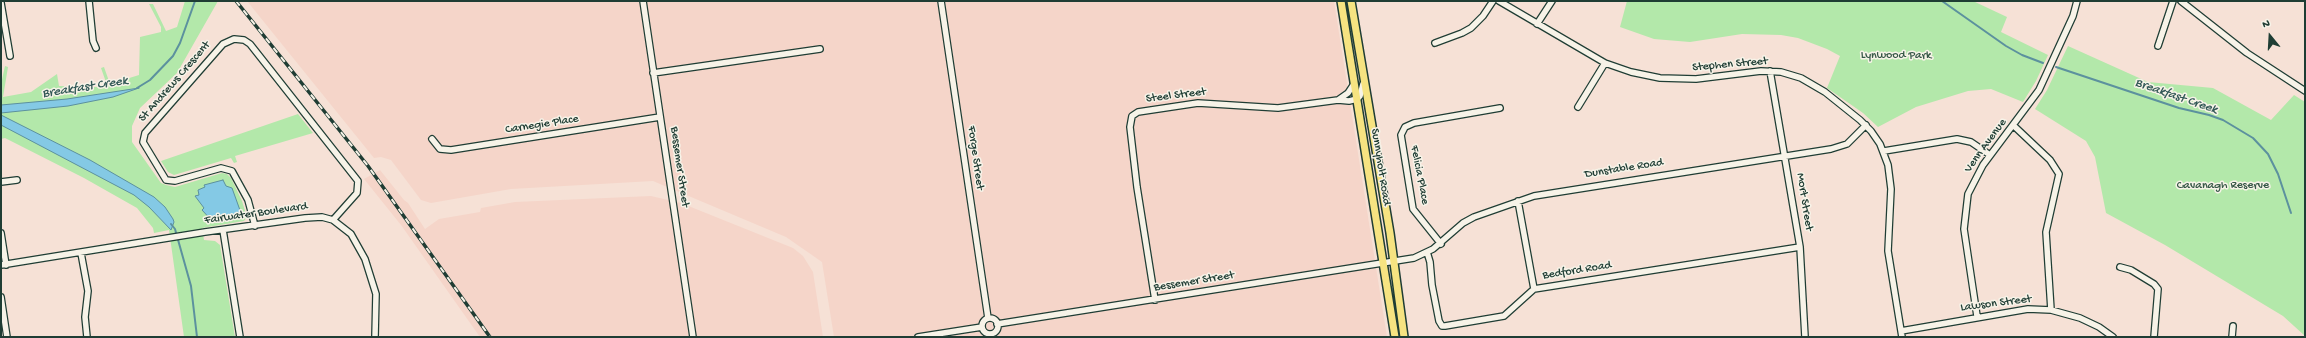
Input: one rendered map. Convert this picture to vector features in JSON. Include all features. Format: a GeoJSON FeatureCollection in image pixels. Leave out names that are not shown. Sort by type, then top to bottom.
{"type":"FeatureCollection","features":[{"type":"Feature","properties":{"kind":"main road","name":"Sunnyholt Road"},"geometry":{"type":"LineString","coordinates":[[1341,1],[1395,337]]}},
{"type":"Feature","properties":{"kind":"main road","name":"Sunnyholt Road"},"geometry":{"type":"LineString","coordinates":[[1351,1],[1363,83],[1394,261],[1404,337]]}},
{"type":"Feature","properties":{"kind":"street"},"geometry":{"type":"LineString","coordinates":[[89,1],[93,41],[96,48]]}},
{"type":"Feature","properties":{"kind":"street","name":"Bessemer Street"},"geometry":{"type":"LineString","coordinates":[[642,1],[693,337]]}},
{"type":"Feature","properties":{"kind":"street","name":"Forge Street"},"geometry":{"type":"LineString","coordinates":[[941,1],[988,318]]}},
{"type":"Feature","properties":{"kind":"street"},"geometry":{"type":"LineString","coordinates":[[1435,43],[1471,28],[1483,16],[1492,1]]}},
{"type":"Feature","properties":{"kind":"street","name":"Stephen Street"},"geometry":{"type":"LineString","coordinates":[[1499,1],[1606,63],[1631,72],[1677,79],[1696,79],[1770,71],[1801,78],[1824,92],[1866,125],[1884,151],[1890,173],[1891,189],[1888,251],[1902,334]]}},
{"type":"Feature","properties":{"kind":"street"},"geometry":{"type":"LineString","coordinates":[[1537,24],[1552,1]]}},
{"type":"Feature","properties":{"kind":"street","name":"Venn Avenue"},"geometry":{"type":"LineString","coordinates":[[1977,316],[1965,245],[1965,211],[1972,186],[1990,155],[2014,126],[2045,79],[2073,16],[2077,1]]}},
{"type":"Feature","properties":{"kind":"street"},"geometry":{"type":"LineString","coordinates":[[2158,46],[2173,1]]}},
{"type":"Feature","properties":{"kind":"street"},"geometry":{"type":"LineString","coordinates":[[2181,1],[2247,54],[2305,91]]}},
{"type":"Feature","properties":{"kind":"street"},"geometry":{"type":"LineString","coordinates":[[1,3],[10,56]]}},
{"type":"Feature","properties":{"kind":"street","name":"St Andrews Crescent"},"geometry":{"type":"LineString","coordinates":[[255,226],[248,200],[232,171],[221,168],[175,181],[166,180],[143,142],[145,133],[223,44],[234,39],[244,40],[250,44],[357,178],[359,187],[357,193],[333,220]]}},
{"type":"Feature","properties":{"kind":"street"},"geometry":{"type":"LineString","coordinates":[[654,74],[820,49]]}},
{"type":"Feature","properties":{"kind":"street"},"geometry":{"type":"LineString","coordinates":[[1578,107],[1606,63]]}},
{"type":"Feature","properties":{"kind":"street","name":"Mort Street"},"geometry":{"type":"LineString","coordinates":[[1770,71],[1800,247],[1805,337]]}},
{"type":"Feature","properties":{"kind":"street"},"geometry":{"type":"LineString","coordinates":[[1357,100],[1362,94],[1363,83]]}},
{"type":"Feature","properties":{"kind":"street"},"geometry":{"type":"LineString","coordinates":[[1338,100],[1348,93],[1354,84]]}},
{"type":"Feature","properties":{"kind":"street","name":"Steel Street"},"geometry":{"type":"LineString","coordinates":[[1155,300],[1130,127],[1132,116],[1138,112],[1198,103],[1278,108],[1338,100],[1345,102],[1357,100]]}},
{"type":"Feature","properties":{"kind":"street","name":"Felicia Place"},"geometry":{"type":"LineString","coordinates":[[1441,244],[1413,209],[1401,135],[1405,127],[1414,123],[1500,108]]}},
{"type":"Feature","properties":{"kind":"street","name":"Carnegie Place"},"geometry":{"type":"LineString","coordinates":[[432,139],[440,148],[450,150],[660,118]]}},
{"type":"Feature","properties":{"kind":"street","name":"Dunstable Road"},"geometry":{"type":"LineString","coordinates":[[1394,261],[1414,258],[1427,252],[1441,244],[1463,223],[1474,217],[1518,200],[1557,190],[1839,147],[1847,144],[1866,125]]}},
{"type":"Feature","properties":{"kind":"street"},"geometry":{"type":"LineString","coordinates":[[2014,126],[2050,160],[2059,174],[2046,232],[2051,310]]}},
{"type":"Feature","properties":{"kind":"street"},"geometry":{"type":"LineString","coordinates":[[1884,151],[1957,139],[1971,142],[1990,155]]}},
{"type":"Feature","properties":{"kind":"street"},"geometry":{"type":"LineString","coordinates":[[1,182],[17,180]]}},
{"type":"Feature","properties":{"kind":"street"},"geometry":{"type":"LineString","coordinates":[[1518,200],[1534,289]]}},
{"type":"Feature","properties":{"kind":"street","name":"Fairwater Boulevard"},"geometry":{"type":"LineString","coordinates":[[3,265],[205,232],[313,217],[333,220],[351,234],[361,248],[369,267],[376,294],[375,337]]}},
{"type":"Feature","properties":{"kind":"street"},"geometry":{"type":"LineString","coordinates":[[223,230],[240,337]]}},
{"type":"Feature","properties":{"kind":"street"},"geometry":{"type":"LineString","coordinates":[[1,233],[3,265]]}},
{"type":"Feature","properties":{"kind":"street","name":"Bedford Road"},"geometry":{"type":"LineString","coordinates":[[1427,252],[1430,262],[1436,308],[1439,321],[1442,326],[1504,316],[1534,289],[1800,247]]}},
{"type":"Feature","properties":{"kind":"street"},"geometry":{"type":"LineString","coordinates":[[81,253],[88,291],[85,317],[86,337]]}},
{"type":"Feature","properties":{"kind":"street","name":"Bessemer Street"},"geometry":{"type":"LineString","coordinates":[[997,324],[1394,261]]}},
{"type":"Feature","properties":{"kind":"street"},"geometry":{"type":"LineString","coordinates":[[2120,267],[2131,270],[2154,284],[2158,289],[2154,337]]}},
{"type":"Feature","properties":{"kind":"street"},"geometry":{"type":"LineString","coordinates":[[1,297],[7,337]]}},
{"type":"Feature","properties":{"kind":"street","name":"Lawson Street"},"geometry":{"type":"LineString","coordinates":[[1902,334],[1977,316],[2028,309],[2051,310],[2080,318],[2099,327],[2113,337]]}},
{"type":"Feature","properties":{"kind":"street"},"geometry":{"type":"LineString","coordinates":[[988,318],[994,320],[997,324],[996,330],[991,335],[985,332],[982,327],[984,321],[988,318]]}},
{"type":"Feature","properties":{"kind":"street"},"geometry":{"type":"LineString","coordinates":[[2232,337],[2233,326]]}},
{"type":"Feature","properties":{"kind":"street"},"geometry":{"type":"LineString","coordinates":[[918,337],[982,327]]}},
{"type":"Feature","properties":{"kind":"shaded area"},"geometry":{"type":"Polygon","coordinates":[[[247,1],[1334,1],[1387,337],[834,337],[822,262],[786,237],[653,181],[511,189],[431,203],[421,200],[391,160],[381,157],[374,158],[247,1]]]}},
{"type":"Feature","properties":{"kind":"shaded area"},"geometry":{"type":"Polygon","coordinates":[[[380,170],[408,203],[425,229],[439,219],[480,212],[481,208],[515,202],[651,196],[681,203],[793,248],[803,256],[813,272],[823,337],[480,337],[401,225],[364,179],[380,170]]]}},
{"type":"Feature","properties":{"kind":"green space"},"geometry":{"type":"Polygon","coordinates":[[[185,1],[218,1],[177,73],[140,108],[132,126],[132,142],[161,183],[166,185],[175,187],[222,173],[227,174],[231,178],[242,201],[247,217],[244,221],[202,228],[204,240],[215,241],[220,245],[235,337],[184,337],[169,230],[154,233],[153,228],[137,208],[84,178],[5,138],[1,139],[1,84],[5,66],[8,67],[3,97],[31,92],[57,74],[59,86],[99,87],[107,85],[101,68],[104,67],[110,84],[139,75],[140,37],[161,32],[161,27],[149,4],[153,4],[166,31],[177,27],[185,1]]]}},
{"type":"Feature","properties":{"kind":"green space","name":"Lynwood Park"},"geometry":{"type":"Polygon","coordinates":[[[1627,1],[1973,1],[2007,17],[2001,32],[2048,55],[2036,81],[2023,102],[1991,89],[1968,91],[1916,107],[1878,127],[1863,113],[1827,88],[1840,56],[1827,49],[1798,38],[1781,35],[1742,34],[1690,42],[1654,39],[1620,27],[1627,1]]]}},
{"type":"Feature","properties":{"kind":"green space","name":"Cavanagh Reserve"},"geometry":{"type":"Polygon","coordinates":[[[2068,46],[2148,82],[2213,88],[2271,120],[2294,95],[2305,102],[2305,336],[2283,316],[2165,245],[2106,213],[2095,157],[2086,141],[2035,109],[2047,90],[2068,46]]]}},
{"type":"Feature","properties":{"kind":"green space"},"geometry":{"type":"Polygon","coordinates":[[[298,114],[313,133],[235,156],[237,162],[234,163],[231,158],[174,175],[168,172],[161,161],[298,114]]]}},
{"type":"Feature","properties":{"kind":"water"},"geometry":{"type":"Polygon","coordinates":[[[139,88],[113,97],[68,106],[1,113],[1,105],[67,99],[139,88]]]}},
{"type":"Feature","properties":{"kind":"water"},"geometry":{"type":"Polygon","coordinates":[[[1,115],[90,160],[154,197],[165,207],[173,219],[174,222],[171,230],[149,207],[134,195],[1,125],[1,115]]]}},
{"type":"Feature","properties":{"kind":"water"},"geometry":{"type":"Polygon","coordinates":[[[223,180],[226,186],[232,188],[241,213],[236,219],[213,222],[202,210],[204,208],[195,196],[199,195],[198,190],[205,187],[204,185],[223,180]]]}},
{"type":"Feature","properties":{"kind":"waterway","name":"Breakfast Creek"},"geometry":{"type":"LineString","coordinates":[[137,88],[150,80],[173,56],[180,43],[195,1]]}},
{"type":"Feature","properties":{"kind":"waterway","name":"Breakfast Creek"},"geometry":{"type":"LineString","coordinates":[[1942,1],[2006,46],[2022,55],[2043,63]]}},
{"type":"Feature","properties":{"kind":"waterway","name":"Breakfast Creek"},"geometry":{"type":"LineString","coordinates":[[2056,67],[2179,108],[2223,120],[2253,138],[2268,154],[2278,174],[2291,213]]}},
{"type":"Feature","properties":{"kind":"waterway"},"geometry":{"type":"LineString","coordinates":[[171,224],[175,229],[191,286],[197,337]]}},
{"type":"Feature","properties":{"kind":"railway"},"geometry":{"type":"LineString","coordinates":[[236,1],[368,166],[490,337]]}}]}
